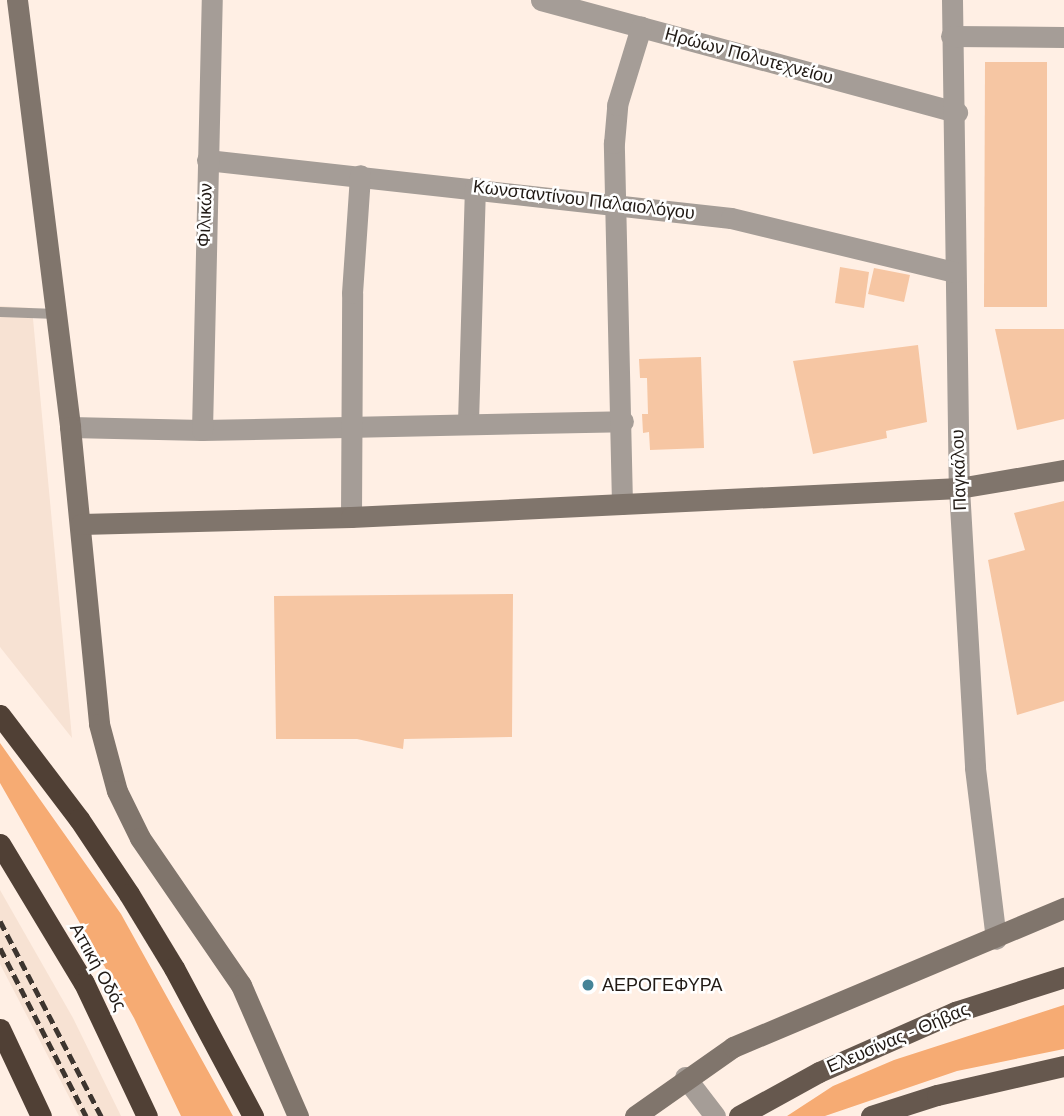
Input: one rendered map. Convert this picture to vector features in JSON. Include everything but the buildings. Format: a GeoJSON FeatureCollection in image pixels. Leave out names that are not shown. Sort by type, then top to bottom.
{"type":"FeatureCollection","features":[{"type":"Feature","properties":{"kind":"highway"},"geometry":{"type":"LineString","coordinates":[[0,715],[79,819],[129,894],[174,968],[253,1116]]}},
{"type":"Feature","properties":{"kind":"highway","name":"Αττική Οδός"},"geometry":{"type":"LineString","coordinates":[[0,844],[84,983],[147,1116]]}},
{"type":"Feature","properties":{"kind":"highway"},"geometry":{"type":"LineString","coordinates":[[0,1029],[41,1116]]}},
{"type":"Feature","properties":{"kind":"main road","name":"Ελευσίνας - Θήβας"},"geometry":{"type":"LineString","coordinates":[[739,1116],[819,1072],[955,1012],[1064,977]]}},
{"type":"Feature","properties":{"kind":"main road"},"geometry":{"type":"LineString","coordinates":[[871,1116],[937,1095],[1064,1066]]}},
{"type":"Feature","properties":{"kind":"street"},"geometry":{"type":"LineString","coordinates":[[17,0],[70,426],[99,724],[117,791],[140,838],[241,985],[298,1116]]}},
{"type":"Feature","properties":{"kind":"street","name":"Φιλικών"},"geometry":{"type":"LineString","coordinates":[[202,430],[212,0]]}},
{"type":"Feature","properties":{"kind":"street","name":"Ηρώων Πολυτεχνείου"},"geometry":{"type":"LineString","coordinates":[[541,0],[957,112]]}},
{"type":"Feature","properties":{"kind":"street","name":"Παγκάλου"},"geometry":{"type":"LineString","coordinates":[[952,0],[951,36],[957,112],[955,272],[959,488],[975,768],[996,939]]}},
{"type":"Feature","properties":{"kind":"street"},"geometry":{"type":"LineString","coordinates":[[622,504],[623,421],[613,205],[617,105],[641,27]]}},
{"type":"Feature","properties":{"kind":"street"},"geometry":{"type":"LineString","coordinates":[[951,36],[1064,37]]}},
{"type":"Feature","properties":{"kind":"street","name":"Κωνσταντίνου Παλαιολόγου"},"geometry":{"type":"LineString","coordinates":[[207,160],[475,187],[731,218],[955,272]]}},
{"type":"Feature","properties":{"kind":"street"},"geometry":{"type":"LineString","coordinates":[[351,517],[352,293],[360,175]]}},
{"type":"Feature","properties":{"kind":"street"},"geometry":{"type":"LineString","coordinates":[[468,422],[475,187]]}},
{"type":"Feature","properties":{"kind":"street"},"geometry":{"type":"LineString","coordinates":[[70,426],[202,430],[468,422],[623,421]]}},
{"type":"Feature","properties":{"kind":"street"},"geometry":{"type":"LineString","coordinates":[[81,524],[351,517],[959,488],[1064,470]]}},
{"type":"Feature","properties":{"kind":"street"},"geometry":{"type":"LineString","coordinates":[[635,1116],[685,1077],[733,1047],[996,939],[1064,908]]}},
{"type":"Feature","properties":{"kind":"street"},"geometry":{"type":"LineString","coordinates":[[685,1077],[715,1116]]}},
{"type":"Feature","properties":{"kind":"lane"},"geometry":{"type":"LineString","coordinates":[[0,312],[57,314]]}},
{"type":"Feature","properties":{"kind":"shaded area"},"geometry":{"type":"Polygon","coordinates":[[[0,306],[32,308],[72,738],[0,647],[0,306]]]}},
{"type":"Feature","properties":{"kind":"shaded area"},"geometry":{"type":"Polygon","coordinates":[[[0,743],[121,914],[233,1116],[181,1116],[134,1018],[0,783],[0,743]]]}},
{"type":"Feature","properties":{"kind":"shaded area"},"geometry":{"type":"Polygon","coordinates":[[[0,890],[73,1018],[121,1116],[79,1116],[0,964],[0,890]]]}},
{"type":"Feature","properties":{"kind":"shaded area"},"geometry":{"type":"Polygon","coordinates":[[[1064,1005],[1064,1049],[957,1071],[825,1116],[787,1116],[833,1086],[894,1060],[1064,1005]]]}},
{"type":"Feature","properties":{"kind":"railway"},"geometry":{"type":"LineString","coordinates":[[0,921],[101,1116]]}},
{"type":"Feature","properties":{"kind":"railway"},"geometry":{"type":"LineString","coordinates":[[0,948],[86,1116]]}},
{"type":"Feature","properties":{"kind":"place","name":"ΑΕΡΟΓΕΦΥΡΑ"},"geometry":{"type":"Point","coordinates":[588,985]}}]}
